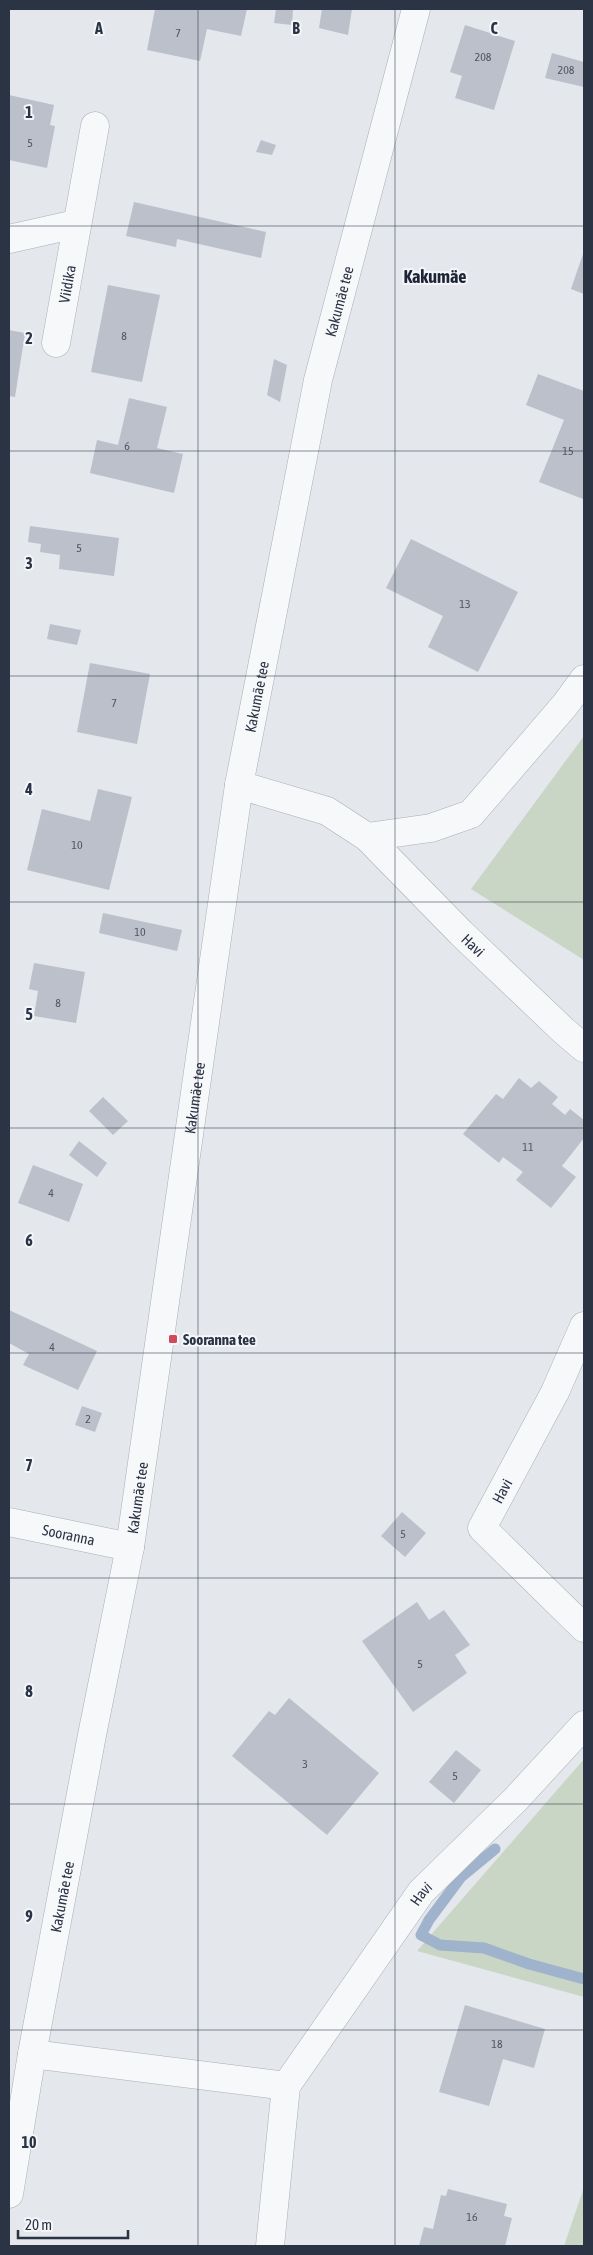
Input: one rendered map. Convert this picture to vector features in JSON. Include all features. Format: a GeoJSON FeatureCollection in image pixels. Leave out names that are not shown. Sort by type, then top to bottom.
{"type":"FeatureCollection","features":[{"type":"Feature","properties":{"kind":"street","name":"Kakumäe tee"},"geometry":{"type":"LineString","coordinates":[[9,2194],[32,2054],[92,1734],[130,1547],[239,785],[318,380],[409,11]]}},
{"type":"Feature","properties":{"kind":"street","name":"Viidika"},"geometry":{"type":"LineString","coordinates":[[56,343],[95,126]]}},
{"type":"Feature","properties":{"kind":"street"},"geometry":{"type":"LineString","coordinates":[[9,239],[76,224]]}},
{"type":"Feature","properties":{"kind":"street"},"geometry":{"type":"LineString","coordinates":[[367,837],[431,828],[471,814],[564,706],[584,679]]}},
{"type":"Feature","properties":{"kind":"street","name":"Havi"},"geometry":{"type":"LineString","coordinates":[[239,785],[328,811],[367,837],[461,933],[584,1048]]}},
{"type":"Feature","properties":{"kind":"street","name":"Havi"},"geometry":{"type":"LineString","coordinates":[[584,1326],[555,1392],[482,1528],[584,1628]]}},
{"type":"Feature","properties":{"kind":"street","name":"Sooranna"},"geometry":{"type":"LineString","coordinates":[[9,1522],[130,1547]]}},
{"type":"Feature","properties":{"kind":"street","name":"Havi"},"geometry":{"type":"LineString","coordinates":[[270,2246],[286,2086],[420,1892],[516,1799],[584,1725]]}},
{"type":"Feature","properties":{"kind":"street"},"geometry":{"type":"LineString","coordinates":[[32,2054],[286,2086]]}},
{"type":"Feature","properties":{"kind":"green space"},"geometry":{"type":"Polygon","coordinates":[[[584,736],[584,960],[471,889],[584,736]]]}},
{"type":"Feature","properties":{"kind":"green space"},"geometry":{"type":"Polygon","coordinates":[[[584,1759],[584,1997],[417,1951],[584,1759]]]}},
{"type":"Feature","properties":{"kind":"green space"},"geometry":{"type":"Polygon","coordinates":[[[584,2187],[584,2246],[564,2246],[584,2187]]]}},
{"type":"Feature","properties":{"kind":"building"},"geometry":{"type":"Polygon","coordinates":[[[155,9],[247,9],[241,36],[207,29],[200,61],[147,50],[155,9]]]}},
{"type":"Feature","properties":{"kind":"building"},"geometry":{"type":"Polygon","coordinates":[[[276,9],[293,9],[292,25],[274,23],[276,9]]]}},
{"type":"Feature","properties":{"kind":"building"},"geometry":{"type":"Polygon","coordinates":[[[322,9],[352,9],[348,35],[319,28],[322,9]]]}},
{"type":"Feature","properties":{"kind":"building"},"geometry":{"type":"Polygon","coordinates":[[[465,25],[515,41],[494,110],[455,98],[462,76],[450,72],[465,25]]]}},
{"type":"Feature","properties":{"kind":"building"},"geometry":{"type":"Polygon","coordinates":[[[552,53],[584,62],[584,87],[545,78],[552,53]]]}},
{"type":"Feature","properties":{"kind":"building"},"geometry":{"type":"Polygon","coordinates":[[[9,95],[54,105],[50,125],[55,126],[47,168],[9,160],[9,95]]]}},
{"type":"Feature","properties":{"kind":"building"},"geometry":{"type":"Polygon","coordinates":[[[261,140],[276,145],[272,155],[256,152],[261,140]]]}},
{"type":"Feature","properties":{"kind":"building"},"geometry":{"type":"Polygon","coordinates":[[[134,202],[266,232],[261,258],[177,239],[176,247],[126,236],[134,202]]]}},
{"type":"Feature","properties":{"kind":"building"},"geometry":{"type":"Polygon","coordinates":[[[584,251],[584,294],[571,289],[584,251]]]}},
{"type":"Feature","properties":{"kind":"building"},"geometry":{"type":"Polygon","coordinates":[[[108,285],[160,295],[142,382],[91,372],[108,285]]]}},
{"type":"Feature","properties":{"kind":"building"},"geometry":{"type":"Polygon","coordinates":[[[9,330],[25,333],[15,397],[9,396],[9,330]]]}},
{"type":"Feature","properties":{"kind":"building"},"geometry":{"type":"Polygon","coordinates":[[[274,359],[287,365],[280,402],[267,395],[274,359]]]}},
{"type":"Feature","properties":{"kind":"building"},"geometry":{"type":"Polygon","coordinates":[[[538,374],[584,391],[583,499],[539,482],[564,420],[526,405],[538,374]]]}},
{"type":"Feature","properties":{"kind":"building"},"geometry":{"type":"Polygon","coordinates":[[[129,398],[167,407],[157,448],[183,454],[174,493],[90,473],[97,440],[118,445],[129,398]]]}},
{"type":"Feature","properties":{"kind":"building"},"geometry":{"type":"Polygon","coordinates":[[[30,526],[119,538],[114,576],[59,569],[60,555],[40,552],[41,544],[28,542],[30,526]]]}},
{"type":"Feature","properties":{"kind":"building"},"geometry":{"type":"Polygon","coordinates":[[[411,539],[518,592],[478,672],[428,647],[443,616],[386,588],[411,539]]]}},
{"type":"Feature","properties":{"kind":"building"},"geometry":{"type":"Polygon","coordinates":[[[50,624],[81,630],[77,645],[47,639],[50,624]]]}},
{"type":"Feature","properties":{"kind":"building"},"geometry":{"type":"Polygon","coordinates":[[[90,663],[150,674],[137,744],[77,732],[90,663]]]}},
{"type":"Feature","properties":{"kind":"building"},"geometry":{"type":"Polygon","coordinates":[[[98,789],[132,797],[109,890],[27,870],[42,809],[90,821],[98,789]]]}},
{"type":"Feature","properties":{"kind":"building"},"geometry":{"type":"Polygon","coordinates":[[[103,913],[182,930],[177,951],[99,933],[103,913]]]}},
{"type":"Feature","properties":{"kind":"building"},"geometry":{"type":"Polygon","coordinates":[[[34,963],[85,972],[76,1023],[34,1016],[38,991],[29,989],[34,963]]]}},
{"type":"Feature","properties":{"kind":"building"},"geometry":{"type":"Polygon","coordinates":[[[519,1078],[531,1088],[539,1081],[558,1097],[552,1104],[565,1115],[570,1109],[584,1120],[584,1138],[562,1166],[576,1177],[551,1208],[516,1180],[523,1172],[503,1157],[499,1163],[463,1134],[496,1094],[503,1099],[519,1078]]]}},
{"type":"Feature","properties":{"kind":"building"},"geometry":{"type":"Polygon","coordinates":[[[103,1097],[128,1121],[113,1135],[89,1111],[103,1097]]]}},
{"type":"Feature","properties":{"kind":"building"},"geometry":{"type":"Polygon","coordinates":[[[79,1141],[107,1163],[97,1177],[69,1155],[79,1141]]]}},
{"type":"Feature","properties":{"kind":"building"},"geometry":{"type":"Polygon","coordinates":[[[33,1165],[83,1184],[69,1222],[18,1203],[33,1165]]]}},
{"type":"Feature","properties":{"kind":"building"},"geometry":{"type":"Polygon","coordinates":[[[9,1310],[97,1351],[78,1390],[23,1365],[29,1354],[9,1343],[9,1310]]]}},
{"type":"Feature","properties":{"kind":"building"},"geometry":{"type":"Polygon","coordinates":[[[82,1406],[102,1413],[95,1432],[75,1425],[82,1406]]]}},
{"type":"Feature","properties":{"kind":"building"},"geometry":{"type":"Polygon","coordinates":[[[402,1512],[426,1533],[405,1557],[381,1536],[402,1512]]]}},
{"type":"Feature","properties":{"kind":"building"},"geometry":{"type":"Polygon","coordinates":[[[417,1602],[429,1620],[444,1610],[470,1645],[455,1655],[467,1673],[413,1712],[362,1641],[417,1602]]]}},
{"type":"Feature","properties":{"kind":"building"},"geometry":{"type":"Polygon","coordinates":[[[289,1698],[379,1773],[327,1835],[232,1756],[269,1711],[275,1715],[289,1698]]]}},
{"type":"Feature","properties":{"kind":"building"},"geometry":{"type":"Polygon","coordinates":[[[456,1750],[481,1770],[454,1803],[429,1782],[456,1750]]]}},
{"type":"Feature","properties":{"kind":"building"},"geometry":{"type":"Polygon","coordinates":[[[465,2005],[545,2029],[534,2068],[503,2059],[489,2106],[439,2092],[465,2005]]]}},
{"type":"Feature","properties":{"kind":"building"},"geometry":{"type":"Polygon","coordinates":[[[448,2189],[507,2204],[504,2216],[512,2218],[505,2246],[419,2246],[424,2227],[433,2229],[441,2195],[446,2196],[448,2189]]]}},
{"type":"Feature","properties":{"kind":"waterway"},"geometry":{"type":"LineString","coordinates":[[495,1849],[461,1877],[429,1920],[421,1935],[440,1945],[484,1948],[529,1964],[584,1979]]}},
{"type":"Feature","properties":{"kind":"place","name":"Sooranna tee"},"geometry":{"type":"Point","coordinates":[173,1339]}},
{"type":"Feature","properties":{"kind":"district","name":"Kakumäe"},"geometry":{"type":"Point","coordinates":[435,276]}}]}
